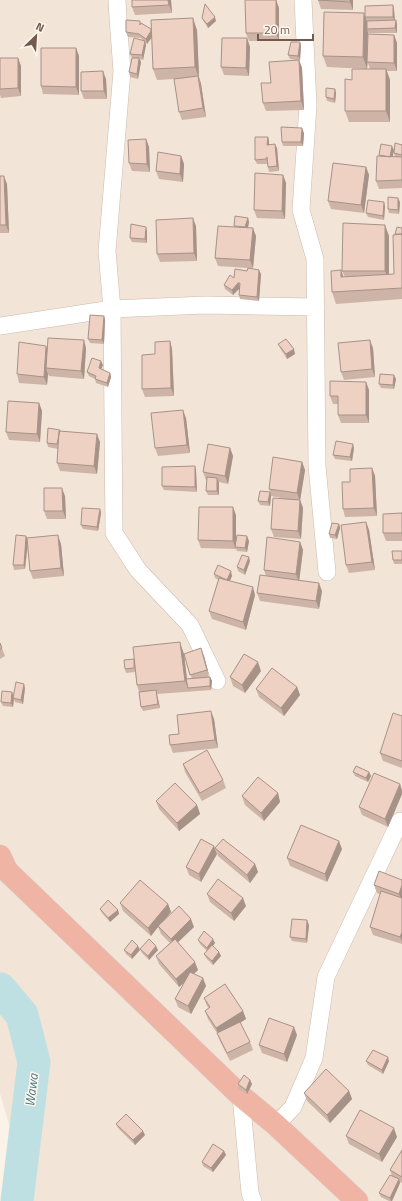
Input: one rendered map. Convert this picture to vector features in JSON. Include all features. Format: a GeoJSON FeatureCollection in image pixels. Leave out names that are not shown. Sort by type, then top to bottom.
{"type":"FeatureCollection","features":[{"type":"Feature","properties":{"kind":"highway"},"geometry":{"type":"LineString","coordinates":[[0,856],[7,871],[242,1096],[276,1125],[357,1201]]}},
{"type":"Feature","properties":{"kind":"street"},"geometry":{"type":"LineString","coordinates":[[117,0],[122,71],[107,251],[112,309],[114,534],[138,570],[190,625],[217,681]]}},
{"type":"Feature","properties":{"kind":"street"},"geometry":{"type":"LineString","coordinates":[[303,0],[308,105],[301,210],[315,259],[317,466],[327,572]]}},
{"type":"Feature","properties":{"kind":"street"},"geometry":{"type":"LineString","coordinates":[[0,326],[112,309],[205,305],[316,306]]}},
{"type":"Feature","properties":{"kind":"street"},"geometry":{"type":"LineString","coordinates":[[276,1125],[293,1106],[314,1058],[326,977],[400,821]]}},
{"type":"Feature","properties":{"kind":"street"},"geometry":{"type":"LineString","coordinates":[[242,1096],[250,1193],[253,1201]]}},
{"type":"Feature","properties":{"kind":"shaded area"},"geometry":{"type":"Polygon","coordinates":[[[0,0],[402,0],[402,1201],[31,1201],[0,1093],[0,0]]]}},
{"type":"Feature","properties":{"kind":"building"},"geometry":{"type":"Polygon","coordinates":[[[132,0],[168,0],[169,5],[132,7],[132,0]]]}},
{"type":"Feature","properties":{"kind":"building"},"geometry":{"type":"Polygon","coordinates":[[[245,0],[276,0],[276,33],[246,33],[245,0]]]}},
{"type":"Feature","properties":{"kind":"building"},"geometry":{"type":"Polygon","coordinates":[[[318,0],[350,0],[350,2],[318,0]]]}},
{"type":"Feature","properties":{"kind":"building"},"geometry":{"type":"Polygon","coordinates":[[[205,4],[215,17],[207,24],[202,18],[205,4]]]}},
{"type":"Feature","properties":{"kind":"building"},"geometry":{"type":"Polygon","coordinates":[[[393,5],[393,17],[365,17],[365,6],[393,5]]]}},
{"type":"Feature","properties":{"kind":"building"},"geometry":{"type":"Polygon","coordinates":[[[324,12],[364,13],[363,57],[323,56],[324,12]]]}},
{"type":"Feature","properties":{"kind":"building"},"geometry":{"type":"Polygon","coordinates":[[[193,18],[195,67],[153,69],[151,20],[193,18]]]}},
{"type":"Feature","properties":{"kind":"building"},"geometry":{"type":"Polygon","coordinates":[[[126,20],[140,21],[140,25],[141,23],[151,29],[146,39],[139,34],[126,32],[126,20]]]}},
{"type":"Feature","properties":{"kind":"building"},"geometry":{"type":"Polygon","coordinates":[[[396,20],[395,28],[367,29],[367,21],[396,20]]]}},
{"type":"Feature","properties":{"kind":"building"},"geometry":{"type":"Polygon","coordinates":[[[368,34],[394,35],[394,63],[367,62],[368,34]]]}},
{"type":"Feature","properties":{"kind":"building"},"geometry":{"type":"Polygon","coordinates":[[[134,38],[145,41],[142,55],[130,54],[134,38]]]}},
{"type":"Feature","properties":{"kind":"building"},"geometry":{"type":"Polygon","coordinates":[[[222,38],[247,38],[246,68],[221,67],[222,38]]]}},
{"type":"Feature","properties":{"kind":"building"},"geometry":{"type":"Polygon","coordinates":[[[291,42],[300,42],[298,56],[288,55],[291,42]]]}},
{"type":"Feature","properties":{"kind":"building"},"geometry":{"type":"Polygon","coordinates":[[[41,48],[76,48],[76,87],[41,86],[41,48]]]}},
{"type":"Feature","properties":{"kind":"building"},"geometry":{"type":"Polygon","coordinates":[[[0,58],[18,58],[18,88],[0,89],[0,58]]]}},
{"type":"Feature","properties":{"kind":"building"},"geometry":{"type":"Polygon","coordinates":[[[132,58],[139,58],[137,74],[129,72],[132,58]]]}},
{"type":"Feature","properties":{"kind":"building"},"geometry":{"type":"Polygon","coordinates":[[[299,60],[301,101],[263,103],[261,83],[271,83],[269,62],[299,60]]]}},
{"type":"Feature","properties":{"kind":"building"},"geometry":{"type":"Polygon","coordinates":[[[352,69],[386,69],[386,111],[345,111],[345,79],[352,80],[352,69]]]}},
{"type":"Feature","properties":{"kind":"building"},"geometry":{"type":"Polygon","coordinates":[[[103,71],[104,91],[81,91],[81,72],[103,71]]]}},
{"type":"Feature","properties":{"kind":"building"},"geometry":{"type":"Polygon","coordinates":[[[198,76],[203,108],[179,112],[174,79],[198,76]]]}},
{"type":"Feature","properties":{"kind":"building"},"geometry":{"type":"Polygon","coordinates":[[[326,88],[335,89],[334,99],[326,97],[326,88]]]}},
{"type":"Feature","properties":{"kind":"building"},"geometry":{"type":"Polygon","coordinates":[[[281,127],[302,128],[301,142],[282,142],[281,127]]]}},
{"type":"Feature","properties":{"kind":"building"},"geometry":{"type":"Polygon","coordinates":[[[255,137],[268,137],[267,145],[275,144],[277,166],[268,167],[267,157],[266,159],[255,160],[255,137]]]}},
{"type":"Feature","properties":{"kind":"building"},"geometry":{"type":"Polygon","coordinates":[[[146,139],[147,164],[129,163],[128,140],[146,139]]]}},
{"type":"Feature","properties":{"kind":"building"},"geometry":{"type":"Polygon","coordinates":[[[395,143],[402,145],[402,155],[394,153],[395,143]]]}},
{"type":"Feature","properties":{"kind":"building"},"geometry":{"type":"Polygon","coordinates":[[[381,144],[392,146],[390,157],[379,155],[381,144]]]}},
{"type":"Feature","properties":{"kind":"building"},"geometry":{"type":"Polygon","coordinates":[[[158,152],[181,156],[180,174],[156,171],[158,152]]]}},
{"type":"Feature","properties":{"kind":"building"},"geometry":{"type":"Polygon","coordinates":[[[377,156],[402,157],[402,180],[376,181],[377,156]]]}},
{"type":"Feature","properties":{"kind":"building"},"geometry":{"type":"Polygon","coordinates":[[[333,163],[366,167],[361,205],[328,201],[333,163]]]}},
{"type":"Feature","properties":{"kind":"building"},"geometry":{"type":"Polygon","coordinates":[[[255,173],[283,175],[282,211],[254,210],[255,173]]]}},
{"type":"Feature","properties":{"kind":"building"},"geometry":{"type":"Polygon","coordinates":[[[0,176],[4,176],[6,225],[0,225],[0,176]]]}},
{"type":"Feature","properties":{"kind":"building"},"geometry":{"type":"Polygon","coordinates":[[[388,197],[398,198],[398,210],[388,209],[388,197]]]}},
{"type":"Feature","properties":{"kind":"building"},"geometry":{"type":"Polygon","coordinates":[[[368,200],[384,202],[383,216],[366,213],[368,200]]]}},
{"type":"Feature","properties":{"kind":"building"},"geometry":{"type":"Polygon","coordinates":[[[235,216],[248,218],[245,227],[234,226],[235,216]]]}},
{"type":"Feature","properties":{"kind":"building"},"geometry":{"type":"Polygon","coordinates":[[[193,218],[194,253],[157,254],[156,220],[193,218]]]}},
{"type":"Feature","properties":{"kind":"building"},"geometry":{"type":"Polygon","coordinates":[[[343,223],[385,225],[385,271],[342,271],[343,223]]]}},
{"type":"Feature","properties":{"kind":"building"},"geometry":{"type":"Polygon","coordinates":[[[131,224],[146,227],[145,239],[130,238],[131,224]]]}},
{"type":"Feature","properties":{"kind":"building"},"geometry":{"type":"Polygon","coordinates":[[[218,226],[253,228],[250,260],[215,258],[218,226]]]}},
{"type":"Feature","properties":{"kind":"building"},"geometry":{"type":"Polygon","coordinates":[[[397,227],[402,228],[402,234],[395,234],[397,227]]]}},
{"type":"Feature","properties":{"kind":"building"},"geometry":{"type":"Polygon","coordinates":[[[402,234],[402,288],[332,292],[331,271],[341,270],[341,277],[394,274],[393,235],[402,234]]]}},
{"type":"Feature","properties":{"kind":"building"},"geometry":{"type":"Polygon","coordinates":[[[248,268],[259,270],[257,297],[239,295],[240,283],[238,283],[232,290],[224,285],[230,275],[234,278],[235,269],[247,271],[248,268]]]}},
{"type":"Feature","properties":{"kind":"building"},"geometry":{"type":"Polygon","coordinates":[[[90,315],[104,316],[102,340],[88,339],[90,315]]]}},
{"type":"Feature","properties":{"kind":"building"},"geometry":{"type":"Polygon","coordinates":[[[48,338],[84,340],[81,371],[46,368],[48,338]]]}},
{"type":"Feature","properties":{"kind":"building"},"geometry":{"type":"Polygon","coordinates":[[[286,339],[294,349],[286,354],[278,344],[286,339]]]}},
{"type":"Feature","properties":{"kind":"building"},"geometry":{"type":"Polygon","coordinates":[[[370,340],[372,369],[341,372],[338,343],[370,340]]]}},
{"type":"Feature","properties":{"kind":"building"},"geometry":{"type":"Polygon","coordinates":[[[170,341],[171,388],[142,389],[142,355],[155,354],[155,342],[170,341]]]}},
{"type":"Feature","properties":{"kind":"building"},"geometry":{"type":"Polygon","coordinates":[[[19,342],[46,346],[44,377],[17,374],[19,342]]]}},
{"type":"Feature","properties":{"kind":"building"},"geometry":{"type":"Polygon","coordinates":[[[92,358],[101,361],[99,368],[110,373],[107,383],[95,379],[96,376],[87,372],[92,358]]]}},
{"type":"Feature","properties":{"kind":"building"},"geometry":{"type":"Polygon","coordinates":[[[380,374],[394,375],[393,385],[379,384],[380,374]]]}},
{"type":"Feature","properties":{"kind":"building"},"geometry":{"type":"Polygon","coordinates":[[[330,381],[366,382],[366,415],[338,415],[338,396],[330,396],[330,381]]]}},
{"type":"Feature","properties":{"kind":"building"},"geometry":{"type":"Polygon","coordinates":[[[8,401],[39,403],[37,434],[6,432],[8,401]]]}},
{"type":"Feature","properties":{"kind":"building"},"geometry":{"type":"Polygon","coordinates":[[[183,410],[187,445],[155,448],[151,413],[183,410]]]}},
{"type":"Feature","properties":{"kind":"building"},"geometry":{"type":"Polygon","coordinates":[[[48,428],[60,430],[57,444],[47,443],[48,428]]]}},
{"type":"Feature","properties":{"kind":"building"},"geometry":{"type":"Polygon","coordinates":[[[59,431],[97,434],[94,466],[57,463],[59,431]]]}},
{"type":"Feature","properties":{"kind":"building"},"geometry":{"type":"Polygon","coordinates":[[[336,441],[353,444],[350,457],[333,455],[336,441]]]}},
{"type":"Feature","properties":{"kind":"building"},"geometry":{"type":"Polygon","coordinates":[[[208,444],[230,448],[225,476],[203,472],[208,444]]]}},
{"type":"Feature","properties":{"kind":"building"},"geometry":{"type":"Polygon","coordinates":[[[273,457],[302,462],[297,493],[269,489],[273,457]]]}},
{"type":"Feature","properties":{"kind":"building"},"geometry":{"type":"Polygon","coordinates":[[[195,466],[195,487],[162,486],[162,467],[195,466]]]}},
{"type":"Feature","properties":{"kind":"building"},"geometry":{"type":"Polygon","coordinates":[[[372,468],[374,508],[343,509],[342,482],[350,482],[350,469],[372,468]]]}},
{"type":"Feature","properties":{"kind":"building"},"geometry":{"type":"Polygon","coordinates":[[[207,477],[217,478],[217,491],[206,491],[207,477]]]}},
{"type":"Feature","properties":{"kind":"building"},"geometry":{"type":"Polygon","coordinates":[[[44,488],[62,488],[63,511],[44,511],[44,488]]]}},
{"type":"Feature","properties":{"kind":"building"},"geometry":{"type":"Polygon","coordinates":[[[260,491],[270,492],[268,502],[258,501],[260,491]]]}},
{"type":"Feature","properties":{"kind":"building"},"geometry":{"type":"Polygon","coordinates":[[[273,498],[300,500],[298,531],[271,529],[273,498]]]}},
{"type":"Feature","properties":{"kind":"building"},"geometry":{"type":"Polygon","coordinates":[[[199,507],[233,507],[233,541],[198,540],[199,507]]]}},
{"type":"Feature","properties":{"kind":"building"},"geometry":{"type":"Polygon","coordinates":[[[82,508],[100,509],[97,527],[81,525],[82,508]]]}},
{"type":"Feature","properties":{"kind":"building"},"geometry":{"type":"Polygon","coordinates":[[[402,513],[402,533],[383,533],[383,514],[402,513]]]}},
{"type":"Feature","properties":{"kind":"building"},"geometry":{"type":"Polygon","coordinates":[[[366,522],[372,562],[346,565],[341,525],[366,522]]]}},
{"type":"Feature","properties":{"kind":"building"},"geometry":{"type":"Polygon","coordinates":[[[332,523],[339,524],[335,535],[329,534],[332,523]]]}},
{"type":"Feature","properties":{"kind":"building"},"geometry":{"type":"Polygon","coordinates":[[[16,535],[26,536],[24,565],[13,565],[16,535]]]}},
{"type":"Feature","properties":{"kind":"building"},"geometry":{"type":"Polygon","coordinates":[[[58,535],[61,568],[30,571],[27,538],[58,535]]]}},
{"type":"Feature","properties":{"kind":"building"},"geometry":{"type":"Polygon","coordinates":[[[237,535],[247,536],[245,548],[235,547],[237,535]]]}},
{"type":"Feature","properties":{"kind":"building"},"geometry":{"type":"Polygon","coordinates":[[[267,537],[300,542],[296,574],[264,570],[267,537]]]}},
{"type":"Feature","properties":{"kind":"building"},"geometry":{"type":"Polygon","coordinates":[[[392,551],[402,551],[402,560],[393,560],[392,551]]]}},
{"type":"Feature","properties":{"kind":"building"},"geometry":{"type":"Polygon","coordinates":[[[242,555],[249,557],[244,570],[237,567],[242,555]]]}},
{"type":"Feature","properties":{"kind":"building"},"geometry":{"type":"Polygon","coordinates":[[[218,565],[231,571],[227,580],[214,574],[218,565]]]}},
{"type":"Feature","properties":{"kind":"building"},"geometry":{"type":"Polygon","coordinates":[[[260,575],[319,583],[316,601],[257,593],[260,575]]]}},
{"type":"Feature","properties":{"kind":"building"},"geometry":{"type":"Polygon","coordinates":[[[219,578],[253,587],[243,622],[209,611],[219,578]]]}},
{"type":"Feature","properties":{"kind":"building"},"geometry":{"type":"Polygon","coordinates":[[[180,642],[185,681],[137,685],[133,647],[180,642]]]}},
{"type":"Feature","properties":{"kind":"building"},"geometry":{"type":"Polygon","coordinates":[[[201,648],[207,670],[190,675],[184,654],[201,648]]]}},
{"type":"Feature","properties":{"kind":"building"},"geometry":{"type":"Polygon","coordinates":[[[244,654],[258,662],[242,685],[230,677],[244,654]]]}},
{"type":"Feature","properties":{"kind":"building"},"geometry":{"type":"Polygon","coordinates":[[[134,659],[134,668],[125,669],[124,660],[134,659]]]}},
{"type":"Feature","properties":{"kind":"building"},"geometry":{"type":"Polygon","coordinates":[[[272,668],[297,687],[281,708],[256,689],[272,668]]]}},
{"type":"Feature","properties":{"kind":"building"},"geometry":{"type":"Polygon","coordinates":[[[210,677],[210,686],[188,688],[186,679],[210,677]]]}},
{"type":"Feature","properties":{"kind":"building"},"geometry":{"type":"Polygon","coordinates":[[[16,682],[24,684],[21,700],[13,698],[16,682]]]}},
{"type":"Feature","properties":{"kind":"building"},"geometry":{"type":"Polygon","coordinates":[[[156,690],[158,704],[141,707],[139,692],[156,690]]]}},
{"type":"Feature","properties":{"kind":"building"},"geometry":{"type":"Polygon","coordinates":[[[2,691],[12,692],[11,703],[1,702],[2,691]]]}},
{"type":"Feature","properties":{"kind":"building"},"geometry":{"type":"Polygon","coordinates":[[[211,711],[215,740],[170,745],[169,735],[179,734],[177,715],[211,711]]]}},
{"type":"Feature","properties":{"kind":"building"},"geometry":{"type":"Polygon","coordinates":[[[393,713],[402,716],[402,761],[380,753],[393,713]]]}},
{"type":"Feature","properties":{"kind":"building"},"geometry":{"type":"Polygon","coordinates":[[[207,750],[223,780],[200,793],[183,764],[207,750]]]}},
{"type":"Feature","properties":{"kind":"building"},"geometry":{"type":"Polygon","coordinates":[[[356,766],[369,772],[366,778],[353,772],[356,766]]]}},
{"type":"Feature","properties":{"kind":"building"},"geometry":{"type":"Polygon","coordinates":[[[374,773],[400,784],[385,819],[359,807],[374,773]]]}},
{"type":"Feature","properties":{"kind":"building"},"geometry":{"type":"Polygon","coordinates":[[[258,777],[278,793],[261,813],[242,796],[258,777]]]}},
{"type":"Feature","properties":{"kind":"building"},"geometry":{"type":"Polygon","coordinates":[[[175,783],[197,805],[177,823],[156,801],[175,783]]]}},
{"type":"Feature","properties":{"kind":"building"},"geometry":{"type":"Polygon","coordinates":[[[301,825],[339,841],[325,874],[287,858],[301,825]]]}},
{"type":"Feature","properties":{"kind":"building"},"geometry":{"type":"Polygon","coordinates":[[[201,839],[214,846],[199,874],[186,867],[201,839]]]}},
{"type":"Feature","properties":{"kind":"building"},"geometry":{"type":"Polygon","coordinates":[[[223,839],[255,864],[247,875],[215,848],[223,839]]]}},
{"type":"Feature","properties":{"kind":"building"},"geometry":{"type":"Polygon","coordinates":[[[379,871],[402,880],[399,894],[374,885],[379,871]]]}},
{"type":"Feature","properties":{"kind":"building"},"geometry":{"type":"Polygon","coordinates":[[[218,879],[243,898],[231,913],[207,894],[218,879]]]}},
{"type":"Feature","properties":{"kind":"building"},"geometry":{"type":"Polygon","coordinates":[[[140,880],[168,904],[148,928],[120,903],[140,880]]]}},
{"type":"Feature","properties":{"kind":"building"},"geometry":{"type":"Polygon","coordinates":[[[381,891],[402,898],[402,932],[400,937],[370,927],[381,891]]]}},
{"type":"Feature","properties":{"kind":"building"},"geometry":{"type":"Polygon","coordinates":[[[108,900],[118,910],[108,918],[100,909],[108,900]]]}},
{"type":"Feature","properties":{"kind":"building"},"geometry":{"type":"Polygon","coordinates":[[[179,906],[191,919],[171,939],[158,926],[179,906]]]}},
{"type":"Feature","properties":{"kind":"building"},"geometry":{"type":"Polygon","coordinates":[[[292,919],[307,920],[306,939],[290,937],[292,919]]]}},
{"type":"Feature","properties":{"kind":"building"},"geometry":{"type":"Polygon","coordinates":[[[204,931],[213,939],[207,948],[198,940],[204,931]]]}},
{"type":"Feature","properties":{"kind":"building"},"geometry":{"type":"Polygon","coordinates":[[[149,939],[156,946],[148,956],[140,949],[149,939]]]}},
{"type":"Feature","properties":{"kind":"building"},"geometry":{"type":"Polygon","coordinates":[[[175,939],[195,962],[176,979],[156,956],[175,939]]]}},
{"type":"Feature","properties":{"kind":"building"},"geometry":{"type":"Polygon","coordinates":[[[132,940],[138,946],[131,955],[124,950],[132,940]]]}},
{"type":"Feature","properties":{"kind":"building"},"geometry":{"type":"Polygon","coordinates":[[[212,945],[219,952],[212,961],[204,954],[212,945]]]}},
{"type":"Feature","properties":{"kind":"building"},"geometry":{"type":"Polygon","coordinates":[[[190,972],[203,978],[188,1006],[175,999],[190,972]]]}},
{"type":"Feature","properties":{"kind":"building"},"geometry":{"type":"Polygon","coordinates":[[[225,984],[243,1011],[216,1028],[205,1011],[210,1007],[204,998],[225,984]]]}},
{"type":"Feature","properties":{"kind":"building"},"geometry":{"type":"Polygon","coordinates":[[[269,1018],[294,1027],[284,1054],[259,1045],[269,1018]]]}},
{"type":"Feature","properties":{"kind":"building"},"geometry":{"type":"Polygon","coordinates":[[[240,1022],[250,1042],[227,1053],[217,1033],[240,1022]]]}},
{"type":"Feature","properties":{"kind":"building"},"geometry":{"type":"Polygon","coordinates":[[[373,1050],[388,1057],[382,1070],[366,1061],[373,1050]]]}},
{"type":"Feature","properties":{"kind":"building"},"geometry":{"type":"Polygon","coordinates":[[[326,1069],[349,1091],[327,1115],[304,1093],[326,1069]]]}},
{"type":"Feature","properties":{"kind":"building"},"geometry":{"type":"Polygon","coordinates":[[[244,1075],[250,1080],[246,1090],[238,1084],[244,1075]]]}},
{"type":"Feature","properties":{"kind":"building"},"geometry":{"type":"Polygon","coordinates":[[[360,1110],[394,1128],[379,1154],[346,1136],[360,1110]]]}},
{"type":"Feature","properties":{"kind":"building"},"geometry":{"type":"Polygon","coordinates":[[[126,1114],[143,1131],[133,1140],[116,1124],[126,1114]]]}},
{"type":"Feature","properties":{"kind":"building"},"geometry":{"type":"Polygon","coordinates":[[[213,1144],[224,1151],[211,1168],[202,1162],[213,1144]]]}},
{"type":"Feature","properties":{"kind":"building"},"geometry":{"type":"Polygon","coordinates":[[[402,1150],[402,1177],[390,1170],[402,1150]]]}},
{"type":"Feature","properties":{"kind":"building"},"geometry":{"type":"Polygon","coordinates":[[[390,1175],[399,1179],[390,1198],[379,1193],[390,1175]]]}},
{"type":"Feature","properties":{"kind":"waterway","name":"Wawa"},"geometry":{"type":"LineString","coordinates":[[0,989],[22,1015],[34,1062],[17,1201]]}}]}
